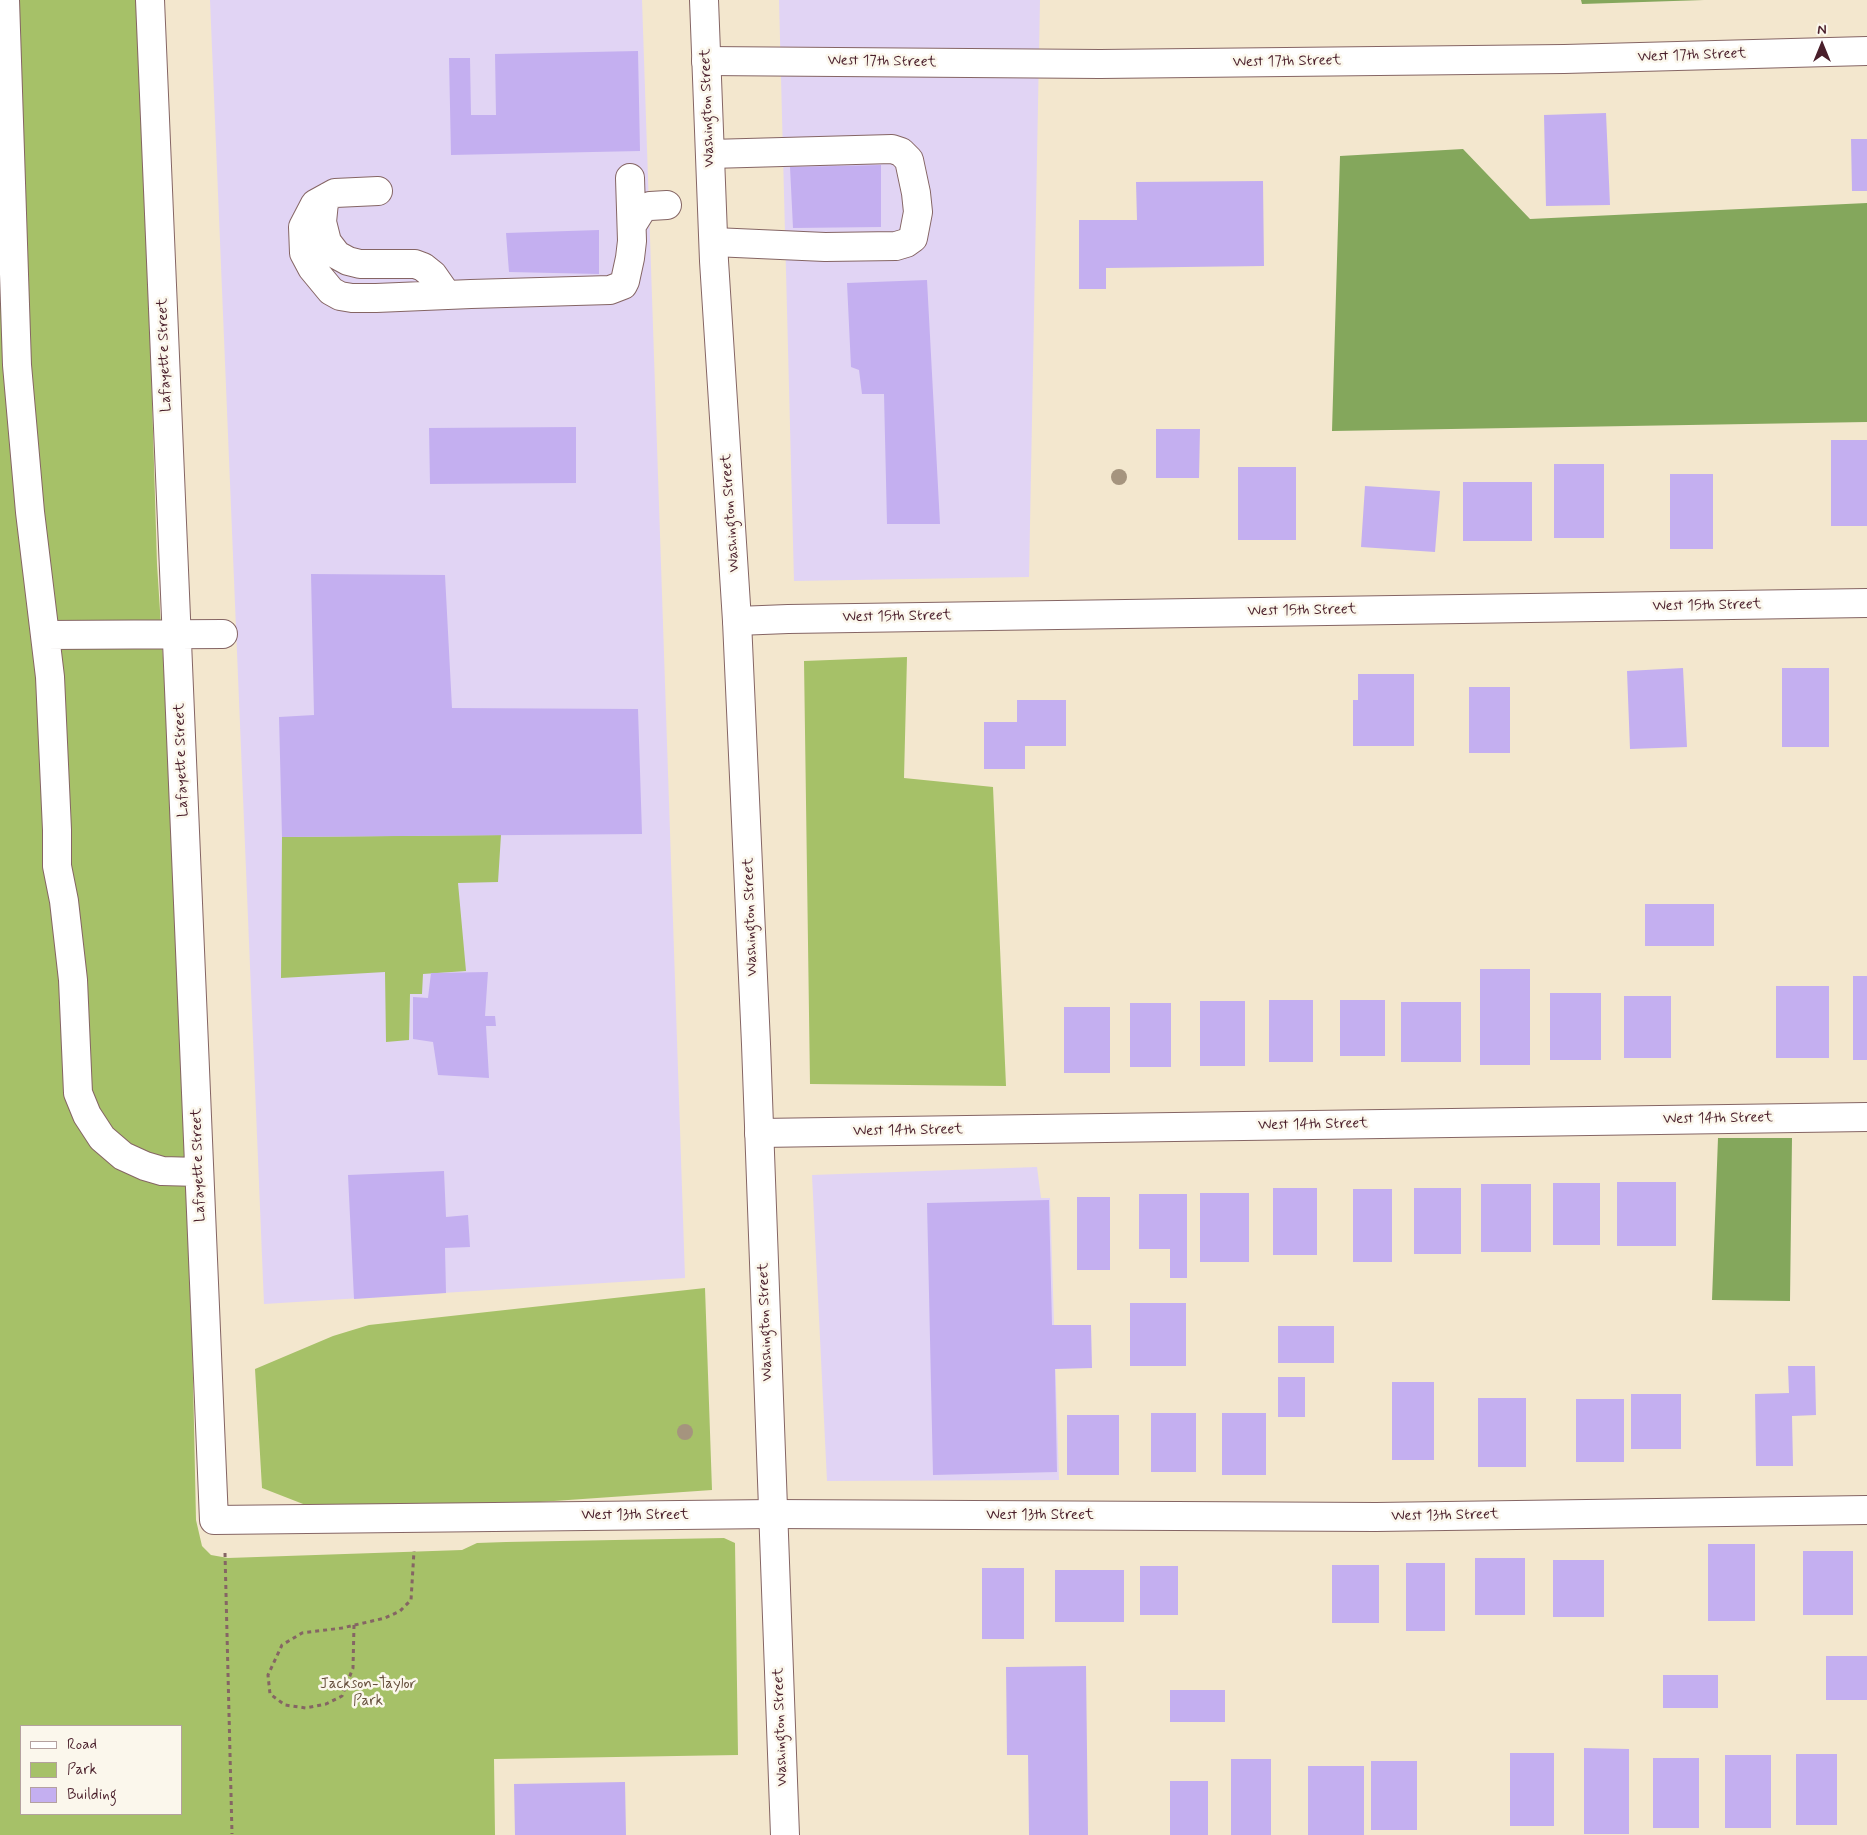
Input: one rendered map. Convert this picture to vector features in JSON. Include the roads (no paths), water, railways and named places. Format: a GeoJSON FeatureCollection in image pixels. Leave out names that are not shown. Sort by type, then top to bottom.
{"type":"FeatureCollection","features":[{"type":"Feature","properties":{"kind":"street"},"geometry":{"type":"LineString","coordinates":[[5,0],[17,365],[30,512],[50,677],[57,866],[64,900],[73,980],[78,1092],[87,1115],[102,1138],[123,1156],[162,1171],[199,1172]]}},
{"type":"Feature","properties":{"kind":"street","name":"Lafayette Street"},"geometry":{"type":"LineString","coordinates":[[150,0],[199,1172],[219,1520]]}},
{"type":"Feature","properties":{"kind":"street","name":"Washington Street"},"geometry":{"type":"LineString","coordinates":[[704,0],[714,242],[738,621],[785,1835]]}},
{"type":"Feature","properties":{"kind":"street","name":"West 17th Street"},"geometry":{"type":"LineString","coordinates":[[706,61],[1100,64],[1564,59],[1867,51]]}},
{"type":"Feature","properties":{"kind":"street"},"geometry":{"type":"LineString","coordinates":[[710,154],[892,149],[901,152],[909,160],[918,212],[913,238],[906,243],[896,246],[825,247],[714,242]]}},
{"type":"Feature","properties":{"kind":"street"},"geometry":{"type":"LineString","coordinates":[[378,191],[335,193],[315,204],[303,227],[304,253],[312,268],[331,291],[340,296],[352,298],[618,289],[623,286],[632,241],[630,178]]}},
{"type":"Feature","properties":{"kind":"street"},"geometry":{"type":"LineString","coordinates":[[328,197],[324,202],[322,222],[326,242],[337,254],[348,261],[360,264],[415,264],[423,267],[433,275],[447,295]]}},
{"type":"Feature","properties":{"kind":"street"},"geometry":{"type":"LineString","coordinates":[[632,225],[642,209],[650,206],[667,205]]}},
{"type":"Feature","properties":{"kind":"street","name":"West 15th Street"},"geometry":{"type":"LineString","coordinates":[[738,621],[1867,603]]}},
{"type":"Feature","properties":{"kind":"street"},"geometry":{"type":"LineString","coordinates":[[45,635],[223,634]]}},
{"type":"Feature","properties":{"kind":"street","name":"West 14th Street"},"geometry":{"type":"LineString","coordinates":[[759,1133],[1867,1117]]}},
{"type":"Feature","properties":{"kind":"street","name":"West 13th Street"},"geometry":{"type":"LineString","coordinates":[[219,1520],[773,1514],[1376,1517],[1867,1510]]}},
{"type":"Feature","properties":{"kind":"park label","name":"Jackson-Taylor Park"},"geometry":{"type":"Point","coordinates":[368,1694]}}]}
